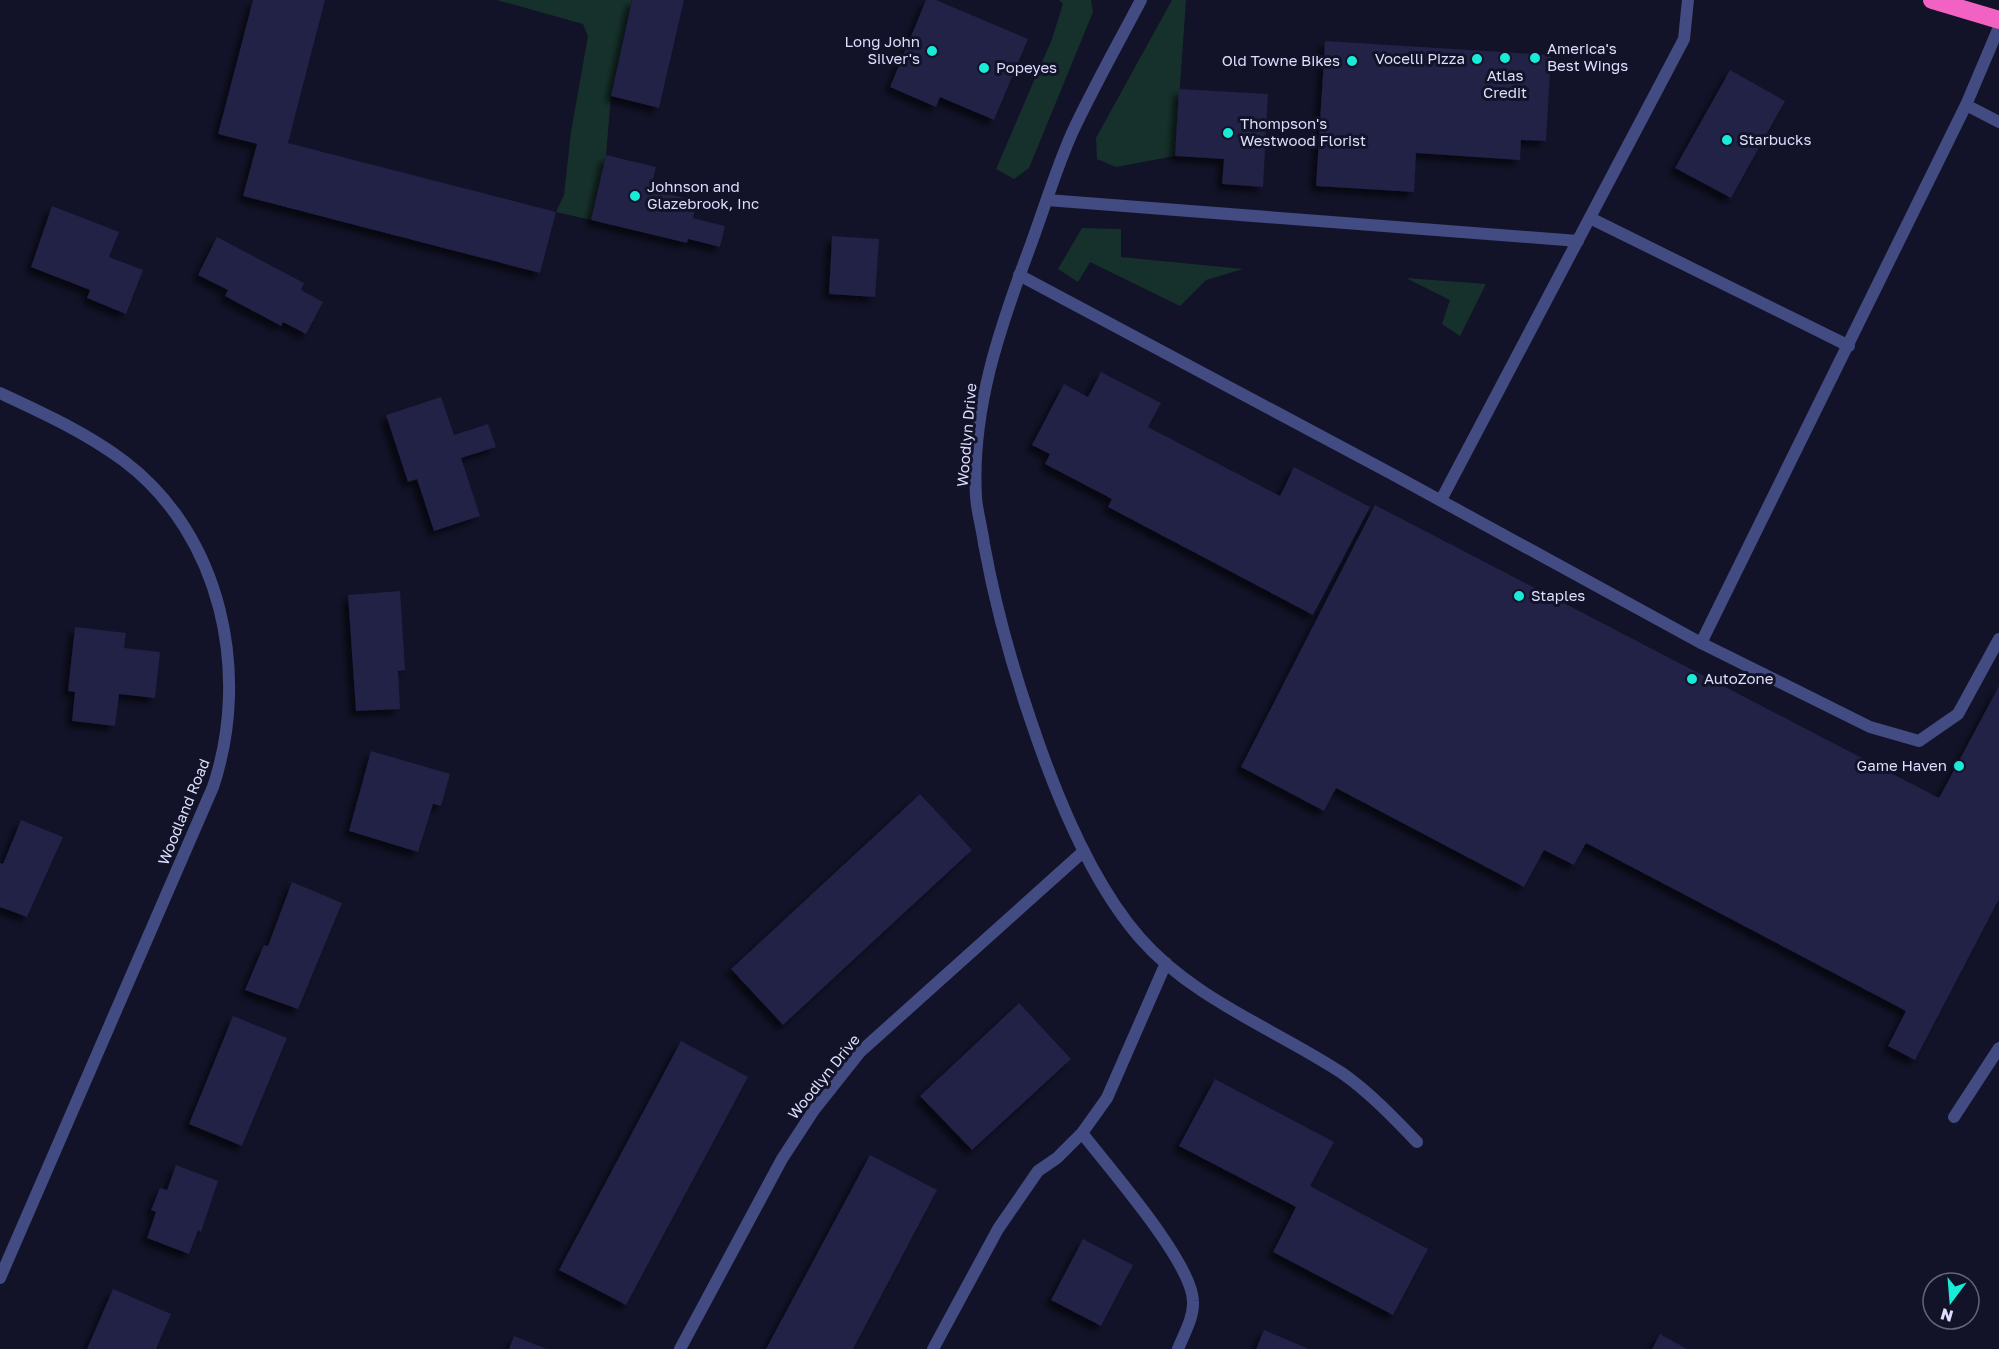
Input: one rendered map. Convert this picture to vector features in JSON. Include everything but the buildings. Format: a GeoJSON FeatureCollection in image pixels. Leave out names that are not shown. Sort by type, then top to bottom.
{"type":"FeatureCollection","features":[{"type":"Feature","properties":{"kind":"highway"},"geometry":{"type":"LineString","coordinates":[[1932,0],[1999,20]]}},
{"type":"Feature","properties":{"kind":"street","name":"Woodlyn Drive"},"geometry":{"type":"LineString","coordinates":[[1141,0],[1072,134],[998,333],[983,396],[976,460],[976,499],[992,589],[1016,678],[1047,770],[1084,851],[1140,939],[1166,963],[1204,991],[1344,1075],[1417,1142]]}},
{"type":"Feature","properties":{"kind":"street"},"geometry":{"type":"LineString","coordinates":[[1441,500],[1684,39],[1689,0]]}},
{"type":"Feature","properties":{"kind":"street"},"geometry":{"type":"LineString","coordinates":[[1701,643],[1966,105],[1999,27]]}},
{"type":"Feature","properties":{"kind":"street"},"geometry":{"type":"LineString","coordinates":[[1966,105],[1999,122]]}},
{"type":"Feature","properties":{"kind":"street"},"geometry":{"type":"LineString","coordinates":[[1047,200],[1578,241]]}},
{"type":"Feature","properties":{"kind":"street"},"geometry":{"type":"LineString","coordinates":[[1590,218],[1849,346]]}},
{"type":"Feature","properties":{"kind":"street"},"geometry":{"type":"LineString","coordinates":[[1019,275],[1441,500],[1701,643],[1870,727],[1919,741],[1958,714],[1999,639]]}},
{"type":"Feature","properties":{"kind":"street","name":"Woodland Road"},"geometry":{"type":"LineString","coordinates":[[0,393],[72,426],[125,462],[164,498],[182,523],[206,568],[222,616],[230,667],[230,717],[222,761],[213,787],[0,1278]]}},
{"type":"Feature","properties":{"kind":"street","name":"Woodlyn Drive"},"geometry":{"type":"LineString","coordinates":[[680,1349],[782,1159],[814,1110],[860,1052],[1084,851]]}},
{"type":"Feature","properties":{"kind":"street"},"geometry":{"type":"LineString","coordinates":[[933,1349],[999,1229],[1038,1171],[1057,1158],[1082,1133],[1107,1098],[1166,963]]}},
{"type":"Feature","properties":{"kind":"street"},"geometry":{"type":"LineString","coordinates":[[1954,1117],[1999,1048]]}},
{"type":"Feature","properties":{"kind":"street"},"geometry":{"type":"LineString","coordinates":[[1082,1133],[1158,1231],[1190,1282],[1194,1302],[1190,1322],[1178,1349]]}},
{"type":"Feature","properties":{"kind":"green space"},"geometry":{"type":"Polygon","coordinates":[[[497,0],[632,0],[611,96],[606,155],[591,220],[556,212],[564,195],[571,132],[588,36],[583,24],[497,0]]]}},
{"type":"Feature","properties":{"kind":"green space"},"geometry":{"type":"Polygon","coordinates":[[[1059,0],[1091,0],[1093,12],[1029,168],[1014,179],[996,169],[1052,39],[1063,4],[1059,0]]]}},
{"type":"Feature","properties":{"kind":"green space"},"geometry":{"type":"Polygon","coordinates":[[[1172,0],[1186,0],[1175,156],[1116,167],[1097,159],[1096,138],[1172,0]]]}},
{"type":"Feature","properties":{"kind":"green space"},"geometry":{"type":"Polygon","coordinates":[[[1082,228],[1121,229],[1121,257],[1243,269],[1206,280],[1180,306],[1090,262],[1078,282],[1058,269],[1082,228]]]}},
{"type":"Feature","properties":{"kind":"green space"},"geometry":{"type":"Polygon","coordinates":[[[1406,278],[1486,284],[1460,336],[1442,324],[1450,300],[1406,278]]]}},
{"type":"Feature","properties":{"kind":"place","name":"Long John Silver's"},"geometry":{"type":"Point","coordinates":[932,51]}},
{"type":"Feature","properties":{"kind":"place","name":"Atlas Credit"},"geometry":{"type":"Point","coordinates":[1505,58]}},
{"type":"Feature","properties":{"kind":"place","name":"America's Best Wings"},"geometry":{"type":"Point","coordinates":[1535,58]}},
{"type":"Feature","properties":{"kind":"place","name":"Vocelli Pizza"},"geometry":{"type":"Point","coordinates":[1477,59]}},
{"type":"Feature","properties":{"kind":"place","name":"Old Towne Bikes"},"geometry":{"type":"Point","coordinates":[1352,61]}},
{"type":"Feature","properties":{"kind":"place","name":"Popeyes"},"geometry":{"type":"Point","coordinates":[984,68]}},
{"type":"Feature","properties":{"kind":"place","name":"Thompson's Westwood Florist"},"geometry":{"type":"Point","coordinates":[1228,133]}},
{"type":"Feature","properties":{"kind":"place","name":"Starbucks"},"geometry":{"type":"Point","coordinates":[1727,140]}},
{"type":"Feature","properties":{"kind":"place","name":"Johnson and Glazebrook, Inc"},"geometry":{"type":"Point","coordinates":[635,196]}},
{"type":"Feature","properties":{"kind":"place","name":"Staples"},"geometry":{"type":"Point","coordinates":[1519,596]}},
{"type":"Feature","properties":{"kind":"place","name":"AutoZone"},"geometry":{"type":"Point","coordinates":[1692,679]}},
{"type":"Feature","properties":{"kind":"place","name":"Game Haven"},"geometry":{"type":"Point","coordinates":[1959,766]}}]}
